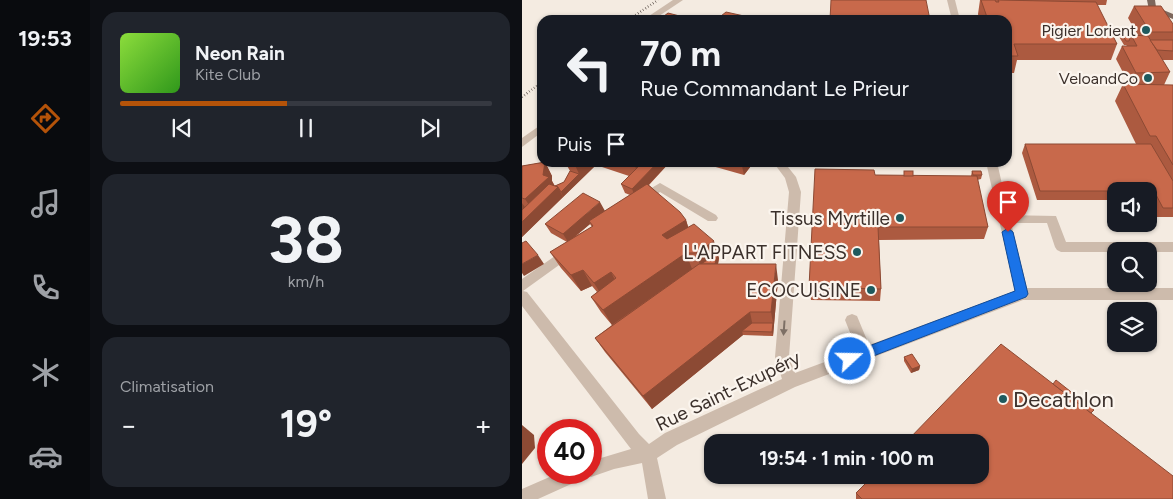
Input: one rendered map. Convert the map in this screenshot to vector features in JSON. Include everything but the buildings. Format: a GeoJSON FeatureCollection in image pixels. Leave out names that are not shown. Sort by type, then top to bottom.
{"type":"FeatureCollection","features":[{"type":"Feature","properties":{"kind":"main road"},"geometry":{"type":"LineString","coordinates":[[1152,0],[1150,3],[1152,8],[1170,16],[1168,27]]}},
{"type":"Feature","properties":{"kind":"street"},"geometry":{"type":"LineString","coordinates":[[655,15],[679,0]]}},
{"type":"Feature","properties":{"kind":"street"},"geometry":{"type":"LineString","coordinates":[[951,0],[955,15]]}},
{"type":"Feature","properties":{"kind":"street"},"geometry":{"type":"LineString","coordinates":[[522,144],[537,131]]}},
{"type":"Feature","properties":{"kind":"street"},"geometry":{"type":"LineString","coordinates":[[782,167],[790,176],[795,192],[782,357],[790,382]]}},
{"type":"Feature","properties":{"kind":"street"},"geometry":{"type":"LineString","coordinates":[[992,167],[1022,294]]}},
{"type":"Feature","properties":{"kind":"street"},"geometry":{"type":"LineString","coordinates":[[631,207],[660,187],[712,218]]}},
{"type":"Feature","properties":{"kind":"street"},"geometry":{"type":"LineString","coordinates":[[1004,219],[1052,219],[1061,247],[1172,247]]}},
{"type":"Feature","properties":{"kind":"street"},"geometry":{"type":"LineString","coordinates":[[522,286],[578,245]]}},
{"type":"Feature","properties":{"kind":"street","name":"Rue Saint-Exupéry"},"geometry":{"type":"LineString","coordinates":[[602,465],[648,454],[671,439],[790,382],[1022,294],[1172,294]]}},
{"type":"Feature","properties":{"kind":"street"},"geometry":{"type":"LineString","coordinates":[[522,296],[633,440],[648,454],[657,499]]}},
{"type":"Feature","properties":{"kind":"street"},"geometry":{"type":"LineString","coordinates":[[852,320],[865,353]]}},
{"type":"Feature","properties":{"kind":"street"},"geometry":{"type":"LineString","coordinates":[[522,497],[553,484]]}},
{"type":"Feature","properties":{"kind":"railway"},"geometry":{"type":"LineString","coordinates":[[636,15],[658,0]]}},
{"type":"Feature","properties":{"kind":"railway"},"geometry":{"type":"LineString","coordinates":[[522,97],[537,86]]}},
{"type":"Feature","properties":{"kind":"place","name":"Pigier Lorient"},"geometry":{"type":"Point","coordinates":[1146,30]}},
{"type":"Feature","properties":{"kind":"place","name":"VeloandCo"},"geometry":{"type":"Point","coordinates":[1148,78]}},
{"type":"Feature","properties":{"kind":"place","name":"Tissus Myrtille"},"geometry":{"type":"Point","coordinates":[900,218]}},
{"type":"Feature","properties":{"kind":"place","name":"L'APPART FITNESS"},"geometry":{"type":"Point","coordinates":[857,252]}},
{"type":"Feature","properties":{"kind":"place","name":"ECOCUISINE"},"geometry":{"type":"Point","coordinates":[871,290]}},
{"type":"Feature","properties":{"kind":"place","name":"Decathlon"},"geometry":{"type":"Point","coordinates":[1003,399]}},
{"type":"Feature","properties":{"kind":"route"},"geometry":{"type":"LineString","coordinates":[[850,359],[1022,294],[1008,232]]}}]}
